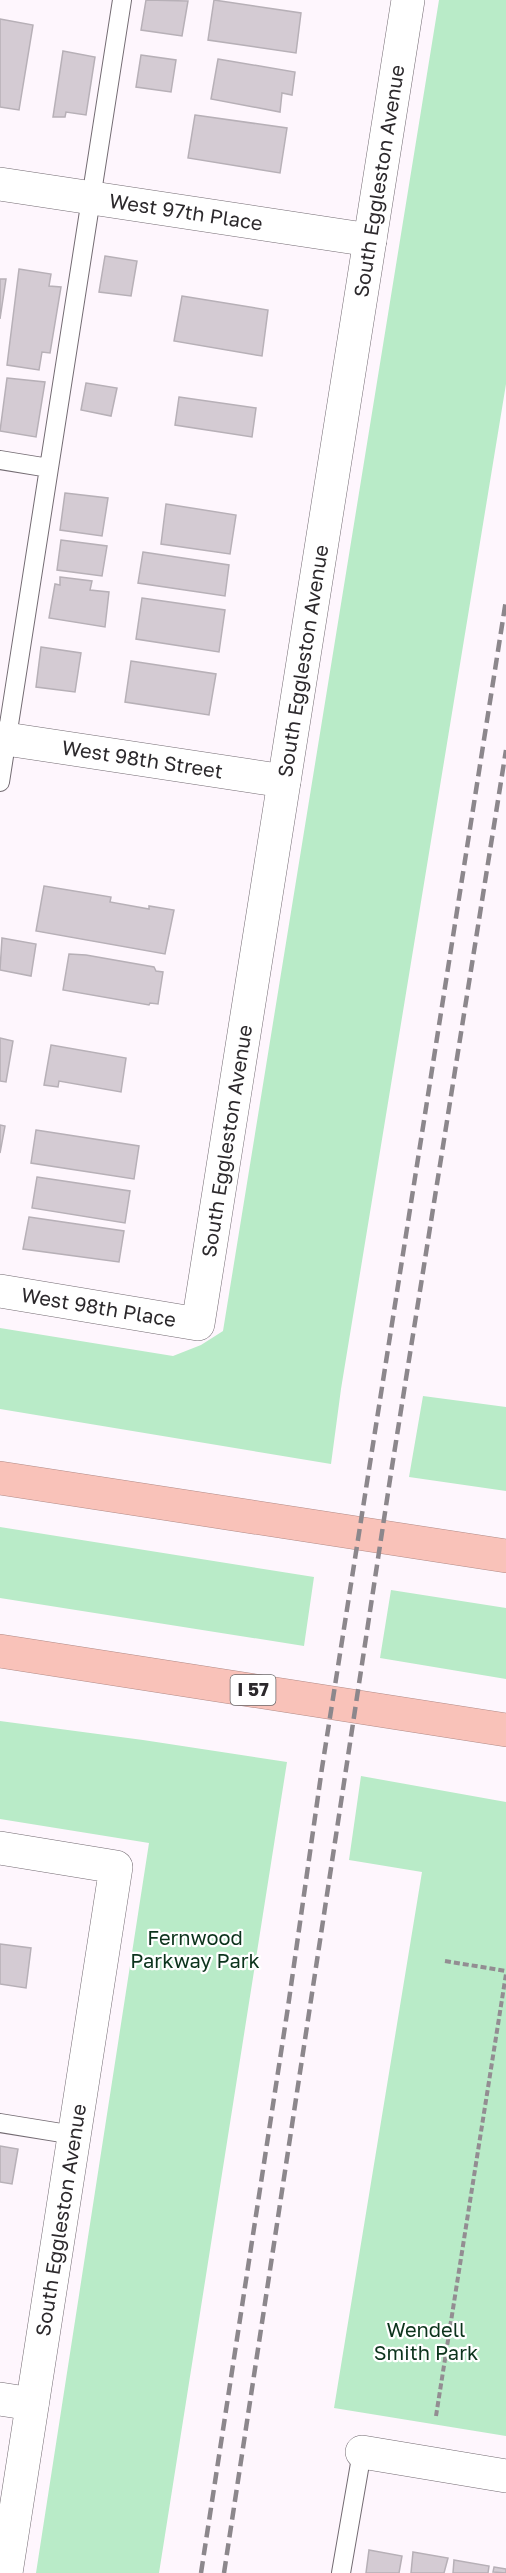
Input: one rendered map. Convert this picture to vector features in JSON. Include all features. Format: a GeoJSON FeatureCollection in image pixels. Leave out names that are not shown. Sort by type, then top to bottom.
{"type":"FeatureCollection","features":[{"type":"Feature","properties":{"kind":"highway"},"geometry":{"type":"LineString","coordinates":[[0,1478],[506,1556]]}},
{"type":"Feature","properties":{"kind":"highway","name":"I 57"},"geometry":{"type":"LineString","coordinates":[[0,1651],[506,1730]]}},
{"type":"Feature","properties":{"kind":"street","name":"South Eggleston Avenue"},"geometry":{"type":"LineString","coordinates":[[198,1324],[408,0]]}},
{"type":"Feature","properties":{"kind":"street","name":"West 97th Place"},"geometry":{"type":"LineString","coordinates":[[0,184],[370,240]]}},
{"type":"Feature","properties":{"kind":"street","name":"West 98th Street"},"geometry":{"type":"LineString","coordinates":[[3,738],[284,781]]}},
{"type":"Feature","properties":{"kind":"street","name":"West 98th Place"},"geometry":{"type":"LineString","coordinates":[[0,1290],[198,1324]]}},
{"type":"Feature","properties":{"kind":"street","name":"South Eggleston Avenue"},"geometry":{"type":"LineString","coordinates":[[0,1848],[116,1867],[6,2573]]}},
{"type":"Feature","properties":{"kind":"street"},"geometry":{"type":"LineString","coordinates":[[0,2399],[32,2404]]}},
{"type":"Feature","properties":{"kind":"street"},"geometry":{"type":"LineString","coordinates":[[362,2452],[506,2476]]}},
{"type":"Feature","properties":{"kind":"lane"},"geometry":{"type":"LineString","coordinates":[[0,782],[3,738],[49,468],[122,0]]}},
{"type":"Feature","properties":{"kind":"lane"},"geometry":{"type":"LineString","coordinates":[[0,460],[49,468]]}},
{"type":"Feature","properties":{"kind":"lane"},"geometry":{"type":"LineString","coordinates":[[0,2123],[74,2135]]}},
{"type":"Feature","properties":{"kind":"lane"},"geometry":{"type":"LineString","coordinates":[[341,2573],[362,2452]]}},
{"type":"Feature","properties":{"kind":"path"},"geometry":{"type":"LineString","coordinates":[[436,2416],[506,1972],[445,1961]]}},
{"type":"Feature","properties":{"kind":"green space"},"geometry":{"type":"Polygon","coordinates":[[[439,0],[506,0],[506,384],[341,1389],[331,1464],[0,1409],[0,1328],[173,1356],[201,1345],[223,1331],[439,0]]]}},
{"type":"Feature","properties":{"kind":"green space"},"geometry":{"type":"Polygon","coordinates":[[[423,1396],[506,1407],[506,1491],[409,1477],[423,1396]]]}},
{"type":"Feature","properties":{"kind":"green space"},"geometry":{"type":"Polygon","coordinates":[[[0,1527],[314,1577],[304,1646],[0,1598],[0,1527]]]}},
{"type":"Feature","properties":{"kind":"green space"},"geometry":{"type":"Polygon","coordinates":[[[391,1590],[506,1608],[506,1679],[380,1658],[391,1590]]]}},
{"type":"Feature","properties":{"kind":"green space","name":"Fernwood Parkway Park"},"geometry":{"type":"Polygon","coordinates":[[[0,1721],[287,1762],[159,2573],[36,2573],[149,1843],[0,1819],[0,1721]]]}},
{"type":"Feature","properties":{"kind":"green space","name":"Wendell Smith Park"},"geometry":{"type":"Polygon","coordinates":[[[361,1776],[506,1802],[506,2436],[334,2408],[422,1872],[349,1860],[361,1776]]]}},
{"type":"Feature","properties":{"kind":"building"},"geometry":{"type":"Polygon","coordinates":[[[146,0],[188,1],[182,36],[141,30],[146,0]]]}},
{"type":"Feature","properties":{"kind":"building"},"geometry":{"type":"Polygon","coordinates":[[[214,0],[301,13],[296,53],[208,40],[214,0]]]}},
{"type":"Feature","properties":{"kind":"building"},"geometry":{"type":"Polygon","coordinates":[[[0,19],[33,25],[19,110],[0,107],[0,19]]]}},
{"type":"Feature","properties":{"kind":"building"},"geometry":{"type":"Polygon","coordinates":[[[63,51],[95,57],[86,115],[66,112],[65,117],[53,117],[63,51]]]}},
{"type":"Feature","properties":{"kind":"building"},"geometry":{"type":"Polygon","coordinates":[[[141,55],[176,60],[171,92],[136,87],[141,55]]]}},
{"type":"Feature","properties":{"kind":"building"},"geometry":{"type":"Polygon","coordinates":[[[218,59],[295,72],[292,95],[282,93],[280,112],[211,99],[218,59]]]}},
{"type":"Feature","properties":{"kind":"building"},"geometry":{"type":"Polygon","coordinates":[[[195,115],[287,128],[280,173],[188,158],[195,115]]]}},
{"type":"Feature","properties":{"kind":"building"},"geometry":{"type":"Polygon","coordinates":[[[105,256],[137,261],[131,296],[99,292],[105,256]]]}},
{"type":"Feature","properties":{"kind":"building"},"geometry":{"type":"Polygon","coordinates":[[[19,269],[51,274],[49,286],[61,287],[50,353],[42,352],[39,370],[7,365],[19,269]]]}},
{"type":"Feature","properties":{"kind":"building"},"geometry":{"type":"Polygon","coordinates":[[[0,279],[6,279],[0,319],[0,279]]]}},
{"type":"Feature","properties":{"kind":"building"},"geometry":{"type":"Polygon","coordinates":[[[182,296],[268,310],[262,356],[174,341],[182,296]]]}},
{"type":"Feature","properties":{"kind":"building"},"geometry":{"type":"Polygon","coordinates":[[[7,378],[45,382],[36,437],[0,431],[7,378]]]}},
{"type":"Feature","properties":{"kind":"building"},"geometry":{"type":"Polygon","coordinates":[[[86,383],[117,388],[111,416],[81,410],[86,383]]]}},
{"type":"Feature","properties":{"kind":"building"},"geometry":{"type":"Polygon","coordinates":[[[179,397],[256,408],[252,437],[175,425],[179,397]]]}},
{"type":"Feature","properties":{"kind":"building"},"geometry":{"type":"Polygon","coordinates":[[[65,493],[108,498],[102,536],[60,530],[65,493]]]}},
{"type":"Feature","properties":{"kind":"building"},"geometry":{"type":"Polygon","coordinates":[[[166,504],[236,515],[230,554],[161,544],[166,504]]]}},
{"type":"Feature","properties":{"kind":"building"},"geometry":{"type":"Polygon","coordinates":[[[61,540],[107,546],[102,576],[57,570],[61,540]]]}},
{"type":"Feature","properties":{"kind":"building"},"geometry":{"type":"Polygon","coordinates":[[[143,552],[229,565],[225,596],[138,583],[143,552]]]}},
{"type":"Feature","properties":{"kind":"building"},"geometry":{"type":"Polygon","coordinates":[[[60,577],[92,581],[90,590],[109,592],[105,627],[49,618],[55,584],[60,585],[60,577]]]}},
{"type":"Feature","properties":{"kind":"building"},"geometry":{"type":"Polygon","coordinates":[[[142,598],[225,610],[219,652],[136,639],[142,598]]]}},
{"type":"Feature","properties":{"kind":"building"},"geometry":{"type":"Polygon","coordinates":[[[41,647],[81,653],[75,692],[36,687],[41,647]]]}},
{"type":"Feature","properties":{"kind":"building"},"geometry":{"type":"Polygon","coordinates":[[[131,661],[216,674],[209,715],[125,702],[131,661]]]}},
{"type":"Feature","properties":{"kind":"building"},"geometry":{"type":"Polygon","coordinates":[[[44,886],[111,897],[110,902],[149,909],[149,906],[174,910],[165,954],[36,931],[44,886]]]}},
{"type":"Feature","properties":{"kind":"building"},"geometry":{"type":"Polygon","coordinates":[[[2,938],[36,944],[31,976],[0,970],[2,938]]]}},
{"type":"Feature","properties":{"kind":"building"},"geometry":{"type":"Polygon","coordinates":[[[69,954],[154,967],[156,971],[163,972],[158,1004],[150,1003],[149,1005],[63,990],[69,954]]]}},
{"type":"Feature","properties":{"kind":"building"},"geometry":{"type":"Polygon","coordinates":[[[0,1038],[13,1041],[6,1082],[0,1081],[0,1038]]]}},
{"type":"Feature","properties":{"kind":"building"},"geometry":{"type":"Polygon","coordinates":[[[51,1045],[126,1058],[121,1092],[59,1081],[58,1087],[44,1085],[51,1045]]]}},
{"type":"Feature","properties":{"kind":"building"},"geometry":{"type":"Polygon","coordinates":[[[0,1125],[5,1126],[0,1153],[0,1125]]]}},
{"type":"Feature","properties":{"kind":"building"},"geometry":{"type":"Polygon","coordinates":[[[36,1130],[139,1146],[134,1179],[31,1163],[36,1130]]]}},
{"type":"Feature","properties":{"kind":"building"},"geometry":{"type":"Polygon","coordinates":[[[37,1177],[130,1191],[125,1223],[32,1208],[37,1177]]]}},
{"type":"Feature","properties":{"kind":"building"},"geometry":{"type":"Polygon","coordinates":[[[29,1217],[124,1231],[119,1262],[23,1249],[29,1217]]]}},
{"type":"Feature","properties":{"kind":"building"},"geometry":{"type":"Polygon","coordinates":[[[0,1944],[31,1948],[26,1988],[0,1984],[0,1944]]]}},
{"type":"Feature","properties":{"kind":"building"},"geometry":{"type":"Polygon","coordinates":[[[0,2146],[18,2149],[12,2184],[0,2182],[0,2146]]]}},
{"type":"Feature","properties":{"kind":"building"},"geometry":{"type":"Polygon","coordinates":[[[369,2550],[402,2556],[399,2573],[366,2573],[369,2550]]]}},
{"type":"Feature","properties":{"kind":"building"},"geometry":{"type":"Polygon","coordinates":[[[413,2552],[448,2558],[444,2573],[411,2573],[413,2552]]]}},
{"type":"Feature","properties":{"kind":"building"},"geometry":{"type":"Polygon","coordinates":[[[454,2560],[489,2566],[488,2573],[453,2573],[454,2560]]]}},
{"type":"Feature","properties":{"kind":"building"},"geometry":{"type":"Polygon","coordinates":[[[494,2567],[506,2569],[506,2573],[493,2572],[494,2567]]]}},
{"type":"Feature","properties":{"kind":"railway"},"geometry":{"type":"LineString","coordinates":[[201,2573],[288,2007],[322,1768],[506,600]]}},
{"type":"Feature","properties":{"kind":"railway"},"geometry":{"type":"LineString","coordinates":[[224,2573],[391,1473],[506,750]]}}]}
